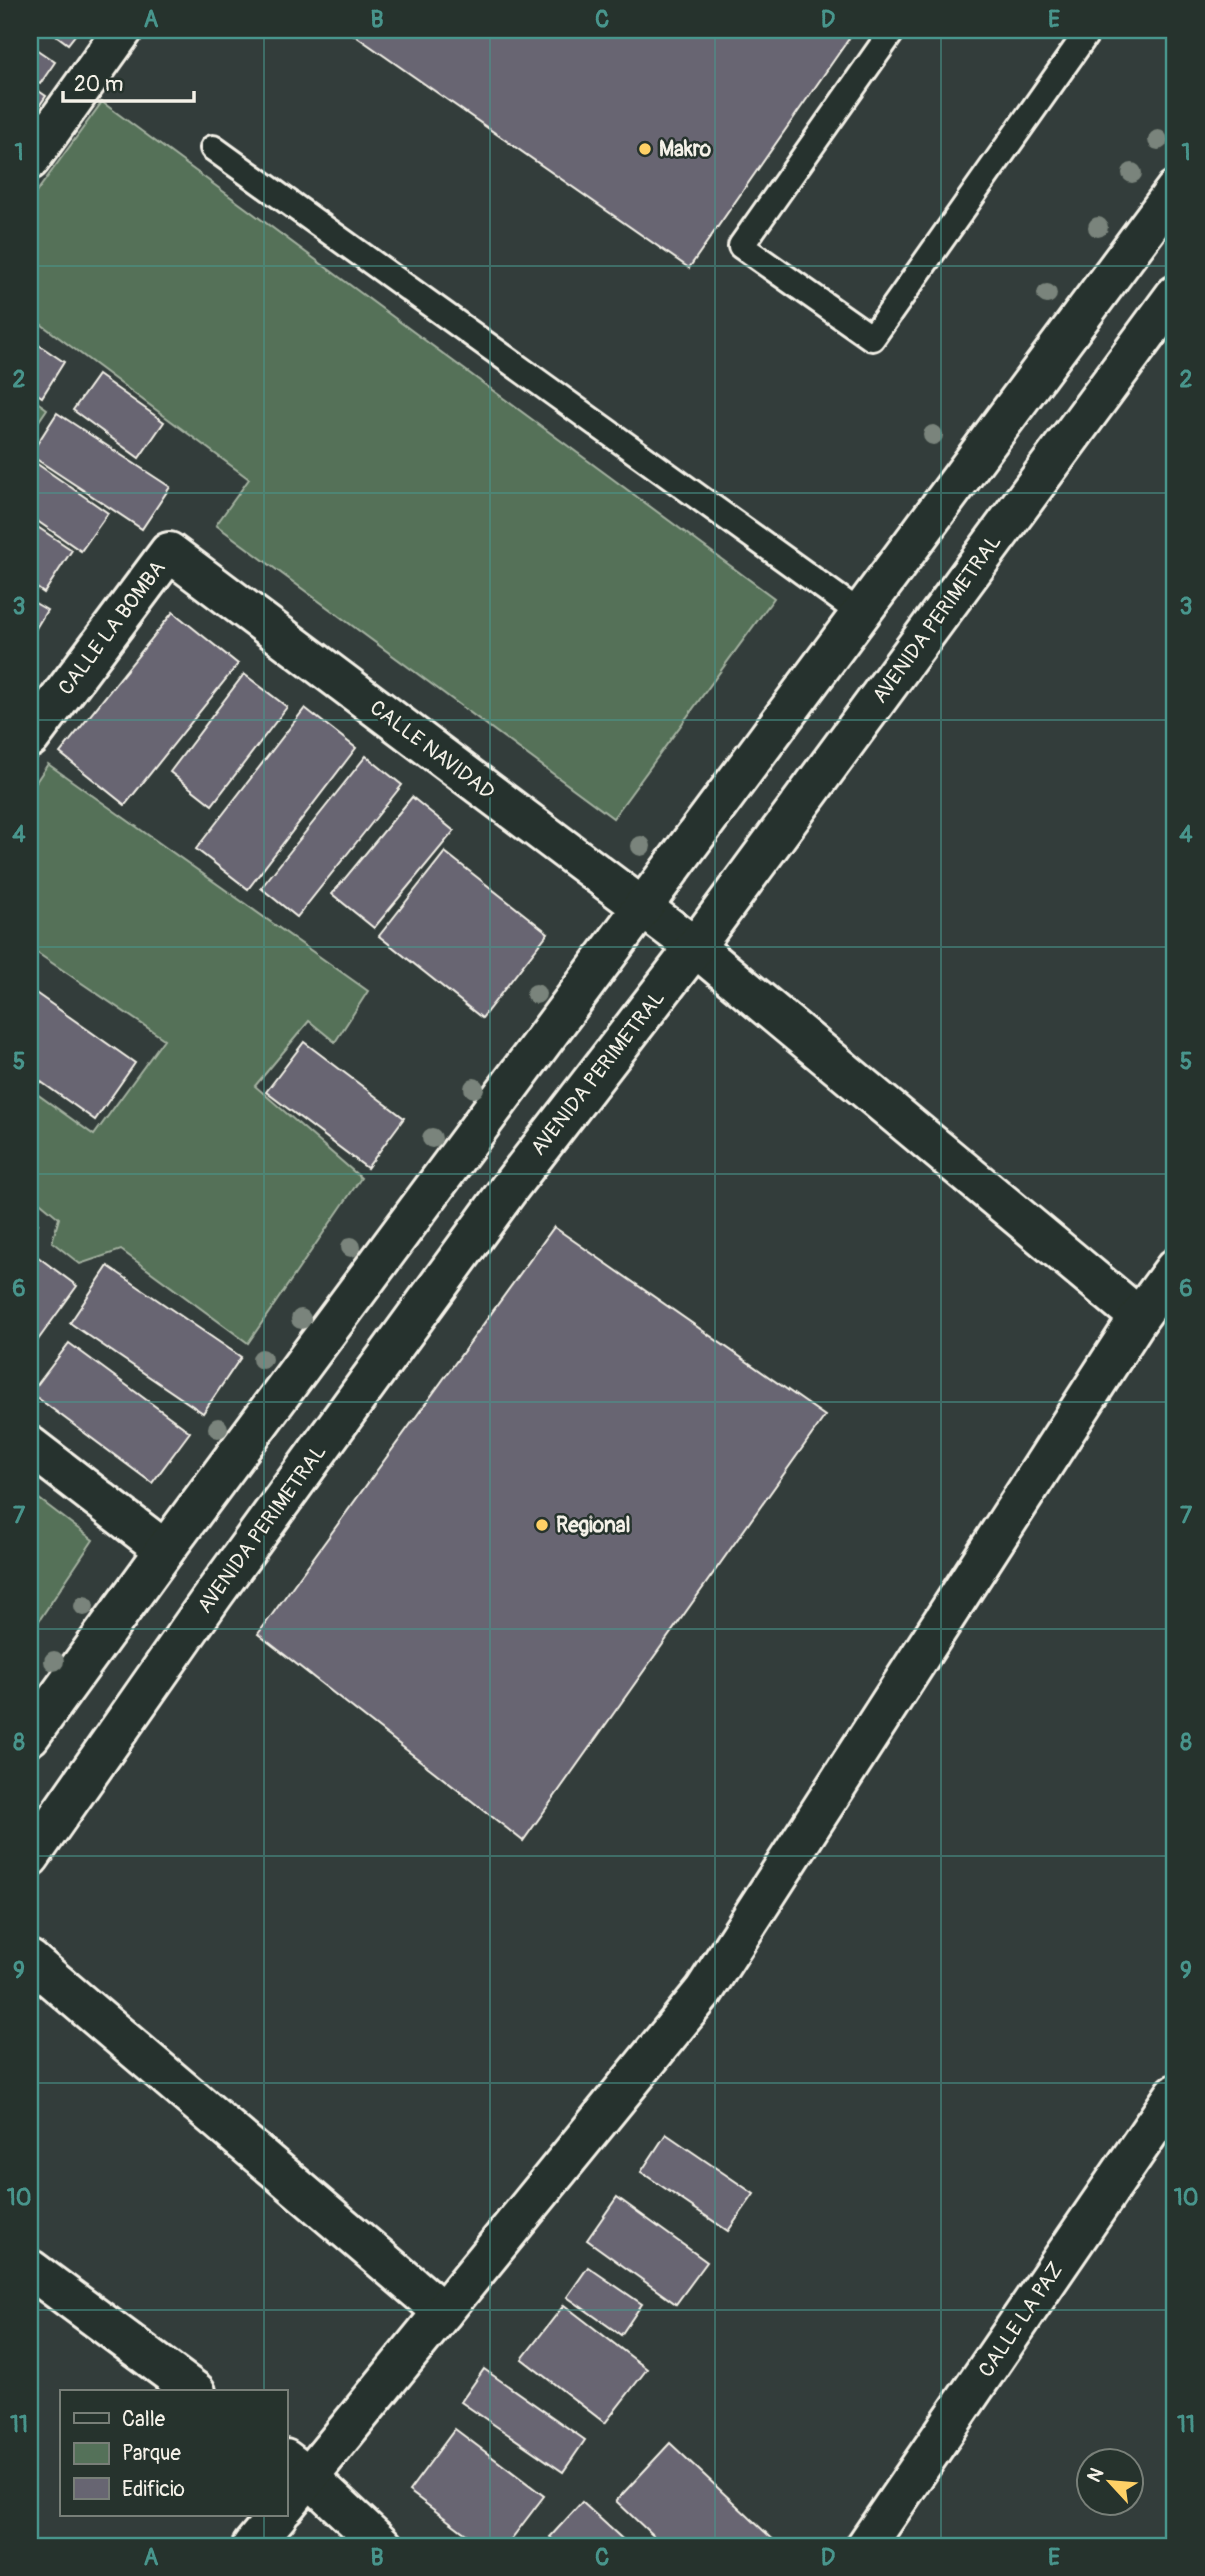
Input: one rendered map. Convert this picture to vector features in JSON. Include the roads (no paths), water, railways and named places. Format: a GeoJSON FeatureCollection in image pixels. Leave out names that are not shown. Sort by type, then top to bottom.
{"type":"FeatureCollection","features":[{"type":"Feature","properties":{"kind":"street"},"geometry":{"type":"LineString","coordinates":[[30,160],[123,30]]}},
{"type":"Feature","properties":{"kind":"street"},"geometry":{"type":"LineString","coordinates":[[30,1737],[165,1550],[1175,190]]}},
{"type":"Feature","properties":{"kind":"street","name":"AVENIDA PERIMETRAL"},"geometry":{"type":"LineString","coordinates":[[30,1857],[214,1594],[502,1198],[695,947],[1175,295]]}},
{"type":"Feature","properties":{"kind":"street","name":"CALLE NAVIDAD"},"geometry":{"type":"LineString","coordinates":[[169,552],[695,947],[1139,1317]]}},
{"type":"Feature","properties":{"kind":"street","name":"CALLE LA BOMBA"},"geometry":{"type":"LineString","coordinates":[[30,738],[169,552]]}},
{"type":"Feature","properties":{"kind":"street"},"geometry":{"type":"LineString","coordinates":[[287,2500],[297,2468],[443,2312],[704,1991],[1139,1317],[1175,1268]]}},
{"type":"Feature","properties":{"kind":"street"},"geometry":{"type":"LineString","coordinates":[[30,1446],[165,1550]]}},
{"type":"Feature","properties":{"kind":"street"},"geometry":{"type":"LineString","coordinates":[[30,1960],[443,2312]]}},
{"type":"Feature","properties":{"kind":"street","name":"CALLE LA PAZ"},"geometry":{"type":"LineString","coordinates":[[866,2546],[1175,2094]]}},
{"type":"Feature","properties":{"kind":"street"},"geometry":{"type":"LineString","coordinates":[[30,2269],[193,2390]]}},
{"type":"Feature","properties":{"kind":"street"},"geometry":{"type":"LineString","coordinates":[[297,2468],[383,2546]]}},
{"type":"Feature","properties":{"kind":"street"},"geometry":{"type":"LineString","coordinates":[[253,2546],[277,2516]]}},
{"type":"Feature","properties":{"kind":"lane"},"geometry":{"type":"LineString","coordinates":[[893,30],[741,246],[872,338],[1089,30]]}},
{"type":"Feature","properties":{"kind":"lane"},"geometry":{"type":"LineString","coordinates":[[213,148],[861,614]]}},
{"type":"Feature","properties":{"kind":"place","name":"Makro"},"geometry":{"type":"Point","coordinates":[645,149]}},
{"type":"Feature","properties":{"kind":"place","name":"Regional"},"geometry":{"type":"Point","coordinates":[542,1525]}}]}
